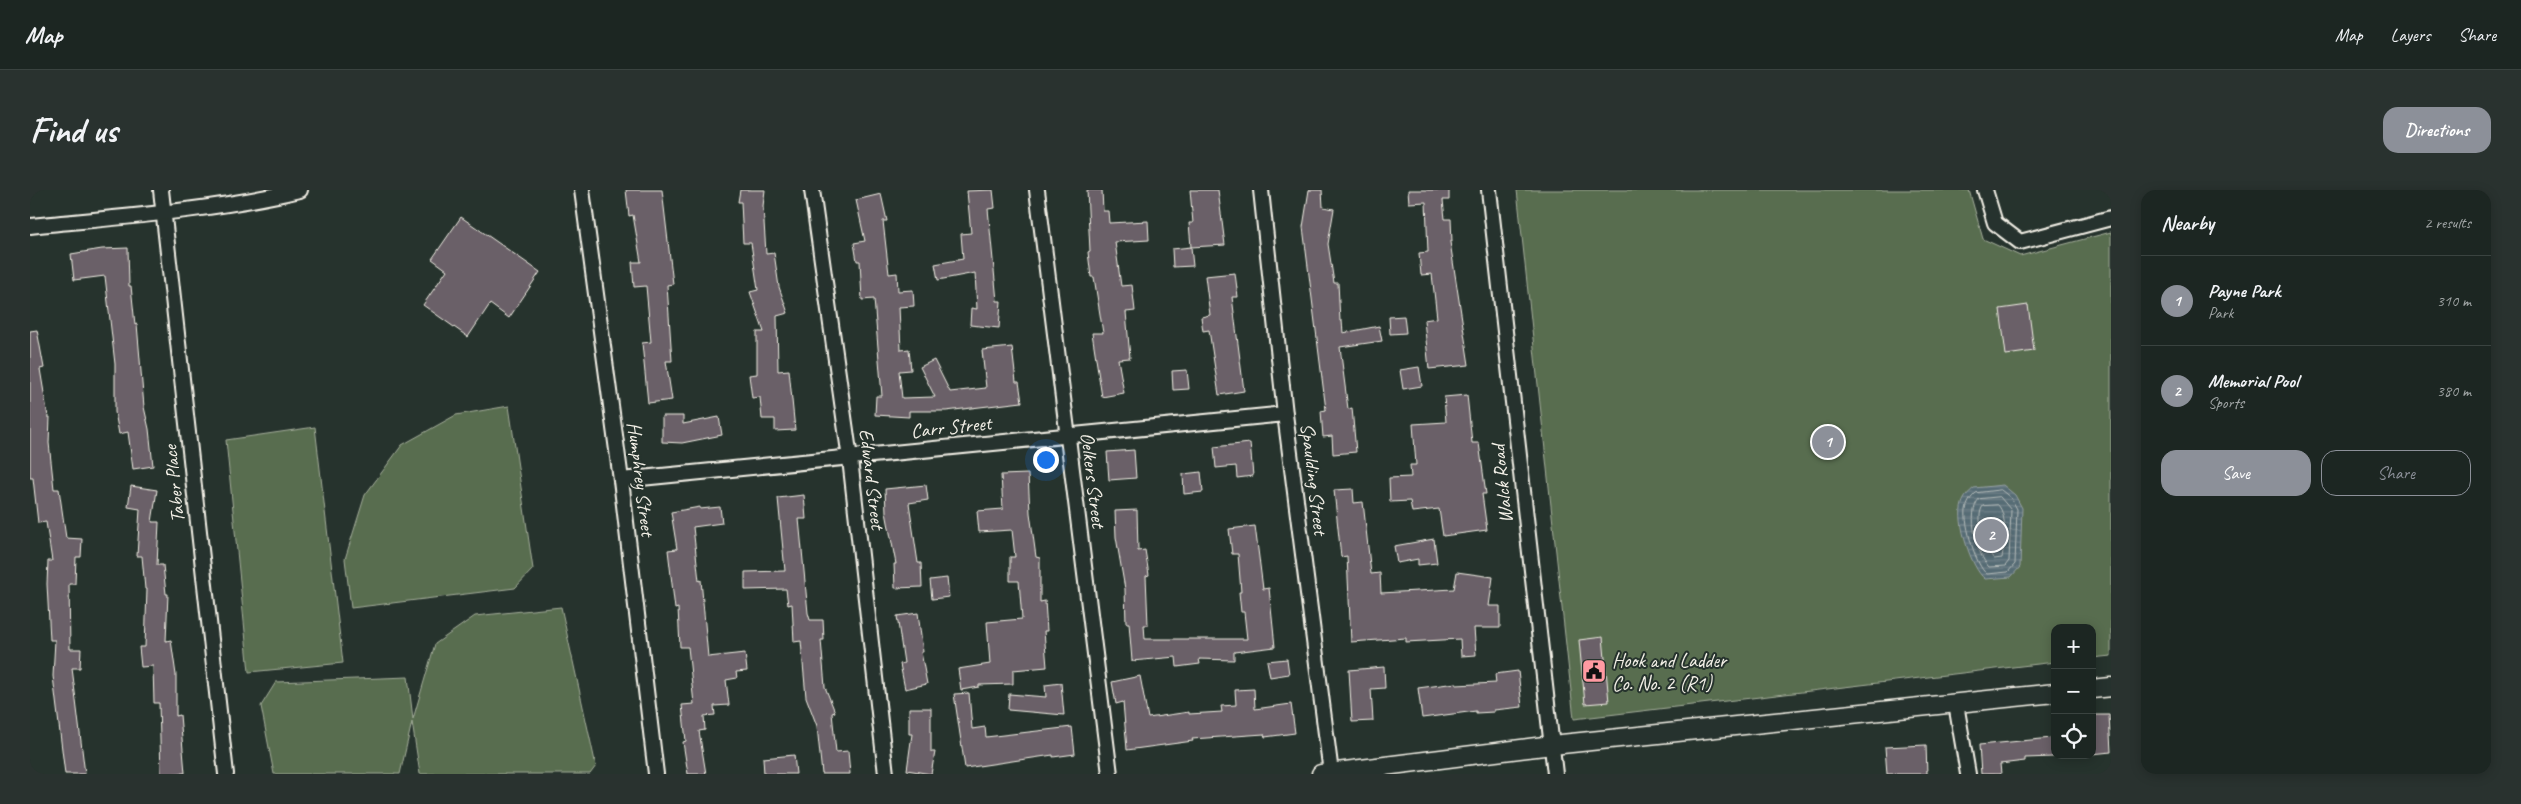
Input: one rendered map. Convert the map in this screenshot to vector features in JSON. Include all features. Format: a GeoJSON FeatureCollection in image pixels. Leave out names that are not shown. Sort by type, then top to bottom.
{"type":"FeatureCollection","features":[{"type":"Feature","properties":{"kind":"street","name":"Taber Place"},"geometry":{"type":"LineString","coordinates":[[161,190],[226,774]]}},
{"type":"Feature","properties":{"kind":"street"},"geometry":{"type":"LineString","coordinates":[[30,226],[164,213],[267,198],[300,190]]}},
{"type":"Feature","properties":{"kind":"street","name":"Humphrey Street"},"geometry":{"type":"LineString","coordinates":[[582,190],[621,480],[656,774]]}},
{"type":"Feature","properties":{"kind":"street","name":"Edward Street"},"geometry":{"type":"LineString","coordinates":[[812,190],[850,459],[886,774]]}},
{"type":"Feature","properties":{"kind":"street","name":"Oelkers Street"},"geometry":{"type":"LineString","coordinates":[[1037,190],[1110,774]]}},
{"type":"Feature","properties":{"kind":"street","name":"Spaulding Street"},"geometry":{"type":"LineString","coordinates":[[1261,190],[1326,773]]}},
{"type":"Feature","properties":{"kind":"street","name":"Walck Road"},"geometry":{"type":"LineString","coordinates":[[1489,190],[1555,774]]}},
{"type":"Feature","properties":{"kind":"street"},"geometry":{"type":"LineString","coordinates":[[1985,190],[1994,223],[2020,242],[2111,218]]}},
{"type":"Feature","properties":{"kind":"street","name":"Carr Street"},"geometry":{"type":"LineString","coordinates":[[621,480],[850,459],[1067,434],[1285,414]]}},
{"type":"Feature","properties":{"kind":"street"},"geometry":{"type":"LineString","coordinates":[[2096,689],[2111,687]]}},
{"type":"Feature","properties":{"kind":"street"},"geometry":{"type":"LineString","coordinates":[[1326,773],[1552,745],[2051,693]]}},
{"type":"Feature","properties":{"kind":"street"},"geometry":{"type":"LineString","coordinates":[[1956,704],[1968,774]]}},
{"type":"Feature","properties":{"kind":"green space"},"geometry":{"type":"Polygon","coordinates":[[[1517,190],[1969,190],[1983,239],[2020,256],[2111,232],[2111,656],[2096,658],[2096,624],[2051,624],[2051,662],[1574,719],[1517,190]]]}},
{"type":"Feature","properties":{"kind":"green space"},"geometry":{"type":"Polygon","coordinates":[[[509,406],[533,569],[515,588],[351,608],[345,559],[365,495],[402,445],[456,415],[509,406]]]}},
{"type":"Feature","properties":{"kind":"green space"},"geometry":{"type":"Polygon","coordinates":[[[315,427],[343,663],[249,672],[226,440],[315,427]]]}},
{"type":"Feature","properties":{"kind":"green space"},"geometry":{"type":"Polygon","coordinates":[[[561,607],[596,766],[590,774],[420,774],[412,722],[400,774],[274,774],[261,706],[276,682],[408,677],[413,719],[435,644],[475,616],[561,607]]]}},
{"type":"Feature","properties":{"kind":"water"},"geometry":{"type":"Polygon","coordinates":[[[2003,485],[2015,495],[2022,508],[2020,567],[2011,577],[1985,579],[1975,565],[1966,544],[1961,521],[1962,504],[1974,488],[2003,485]]]}},
{"type":"Feature","properties":{"kind":"building"},"geometry":{"type":"Polygon","coordinates":[[[626,190],[662,190],[673,284],[667,285],[672,361],[666,361],[672,400],[648,403],[642,343],[651,342],[646,286],[634,287],[632,262],[641,262],[633,215],[629,216],[626,190]]]}},
{"type":"Feature","properties":{"kind":"building"},"geometry":{"type":"Polygon","coordinates":[[[740,190],[765,190],[763,206],[766,254],[774,253],[779,287],[788,313],[777,316],[778,371],[789,370],[795,430],[775,431],[775,419],[762,419],[760,397],[752,398],[749,375],[757,374],[757,332],[764,332],[750,292],[758,290],[751,243],[743,243],[741,202],[738,202],[740,190]]]}},
{"type":"Feature","properties":{"kind":"building"},"geometry":{"type":"Polygon","coordinates":[[[993,190],[995,208],[988,209],[997,301],[1001,301],[999,328],[970,325],[971,308],[977,309],[975,273],[938,280],[935,264],[963,259],[961,234],[971,233],[967,191],[993,190]]]}},
{"type":"Feature","properties":{"kind":"building"},"geometry":{"type":"Polygon","coordinates":[[[1087,190],[1102,190],[1103,211],[1108,211],[1109,223],[1148,221],[1149,240],[1115,242],[1121,286],[1132,285],[1135,311],[1126,312],[1130,358],[1118,359],[1124,393],[1102,397],[1092,333],[1103,333],[1094,277],[1091,277],[1088,252],[1090,251],[1087,190]]]}},
{"type":"Feature","properties":{"kind":"building"},"geometry":{"type":"Polygon","coordinates":[[[1190,190],[1218,190],[1225,245],[1191,247],[1189,223],[1193,223],[1190,190]]]}},
{"type":"Feature","properties":{"kind":"building"},"geometry":{"type":"Polygon","coordinates":[[[1309,190],[1322,190],[1323,207],[1334,209],[1328,244],[1334,283],[1338,283],[1340,321],[1342,321],[1343,333],[1379,326],[1382,341],[1340,347],[1348,409],[1352,408],[1356,452],[1333,454],[1332,436],[1323,437],[1321,411],[1326,410],[1303,227],[1309,190]]]}},
{"type":"Feature","properties":{"kind":"building"},"geometry":{"type":"Polygon","coordinates":[[[1408,190],[1449,190],[1449,200],[1443,200],[1445,219],[1451,219],[1452,242],[1450,242],[1469,365],[1429,369],[1424,320],[1437,318],[1432,274],[1421,275],[1419,253],[1428,252],[1426,202],[1409,203],[1408,190]]]}},
{"type":"Feature","properties":{"kind":"building"},"geometry":{"type":"Polygon","coordinates":[[[881,194],[887,221],[883,221],[889,274],[897,273],[898,291],[913,290],[914,306],[899,307],[901,350],[909,349],[911,370],[899,371],[902,398],[935,397],[920,367],[934,360],[950,392],[986,388],[982,350],[1012,347],[1016,382],[1019,382],[1022,402],[946,411],[909,411],[909,417],[875,415],[876,396],[882,396],[874,299],[862,300],[860,261],[857,261],[854,243],[865,241],[856,200],[881,194]]]}},
{"type":"Feature","properties":{"kind":"building"},"geometry":{"type":"Polygon","coordinates":[[[461,217],[540,272],[509,318],[490,304],[468,337],[423,305],[447,270],[432,259],[461,217]]]}},
{"type":"Feature","properties":{"kind":"building"},"geometry":{"type":"Polygon","coordinates":[[[1191,247],[1193,266],[1173,267],[1172,249],[1191,247]]]}},
{"type":"Feature","properties":{"kind":"building"},"geometry":{"type":"Polygon","coordinates":[[[128,248],[129,286],[131,286],[135,325],[137,324],[144,407],[149,429],[153,466],[133,469],[128,432],[119,434],[115,412],[115,364],[105,276],[74,280],[71,254],[102,249],[128,248]]]}},
{"type":"Feature","properties":{"kind":"building"},"geometry":{"type":"Polygon","coordinates":[[[1235,273],[1238,297],[1232,297],[1244,391],[1219,395],[1209,330],[1203,331],[1201,317],[1210,315],[1205,276],[1235,273]]]}},
{"type":"Feature","properties":{"kind":"building"},"geometry":{"type":"Polygon","coordinates":[[[2028,305],[2034,351],[2006,355],[2000,309],[2028,305]]]}},
{"type":"Feature","properties":{"kind":"building"},"geometry":{"type":"Polygon","coordinates":[[[1404,316],[1406,333],[1390,334],[1389,317],[1404,316]]]}},
{"type":"Feature","properties":{"kind":"building"},"geometry":{"type":"Polygon","coordinates":[[[37,330],[44,368],[40,369],[48,417],[50,417],[49,443],[54,489],[59,489],[66,538],[82,539],[81,557],[76,557],[75,584],[69,584],[70,649],[81,649],[80,668],[72,668],[85,774],[65,774],[53,676],[55,640],[50,640],[47,584],[48,561],[52,561],[46,522],[38,523],[33,478],[30,478],[30,331],[37,330]]]}},
{"type":"Feature","properties":{"kind":"building"},"geometry":{"type":"Polygon","coordinates":[[[1419,367],[1422,386],[1403,389],[1400,370],[1419,367]]]}},
{"type":"Feature","properties":{"kind":"building"},"geometry":{"type":"Polygon","coordinates":[[[1187,370],[1189,389],[1173,390],[1172,371],[1187,370]]]}},
{"type":"Feature","properties":{"kind":"building"},"geometry":{"type":"Polygon","coordinates":[[[1467,395],[1472,443],[1479,443],[1486,494],[1482,494],[1487,530],[1443,536],[1439,509],[1412,512],[1410,501],[1390,502],[1389,478],[1411,477],[1410,465],[1416,465],[1413,424],[1446,422],[1444,397],[1467,395]]]}},
{"type":"Feature","properties":{"kind":"building"},"geometry":{"type":"Polygon","coordinates":[[[662,416],[683,416],[683,424],[719,417],[722,435],[682,443],[662,442],[662,416]]]}},
{"type":"Feature","properties":{"kind":"building"},"geometry":{"type":"Polygon","coordinates":[[[1250,443],[1253,476],[1237,478],[1236,466],[1216,468],[1214,447],[1250,443]]]}},
{"type":"Feature","properties":{"kind":"building"},"geometry":{"type":"Polygon","coordinates":[[[1134,450],[1136,478],[1109,480],[1107,452],[1134,450]]]}},
{"type":"Feature","properties":{"kind":"building"},"geometry":{"type":"Polygon","coordinates":[[[1201,472],[1203,492],[1184,494],[1183,474],[1201,472]]]}},
{"type":"Feature","properties":{"kind":"building"},"geometry":{"type":"Polygon","coordinates":[[[1028,474],[1030,513],[1036,557],[1040,558],[1040,602],[1045,601],[1047,631],[1044,631],[1047,667],[1013,670],[1013,684],[979,685],[979,687],[961,690],[958,669],[990,664],[987,622],[1022,619],[1019,581],[1010,581],[1010,557],[1015,557],[1012,530],[979,532],[977,511],[1003,509],[1001,475],[1028,474]]]}},
{"type":"Feature","properties":{"kind":"building"},"geometry":{"type":"Polygon","coordinates":[[[926,485],[928,500],[909,503],[918,563],[921,563],[922,587],[895,588],[894,564],[896,564],[886,512],[885,489],[926,485]]]}},
{"type":"Feature","properties":{"kind":"building"},"geometry":{"type":"Polygon","coordinates":[[[131,486],[157,490],[152,522],[159,522],[157,565],[163,565],[166,594],[168,594],[166,641],[171,640],[176,675],[176,716],[180,715],[185,773],[161,774],[159,703],[154,703],[153,666],[141,667],[139,647],[145,647],[147,589],[145,589],[142,556],[137,556],[140,509],[128,507],[131,486]]]}},
{"type":"Feature","properties":{"kind":"building"},"geometry":{"type":"Polygon","coordinates":[[[1353,489],[1354,503],[1363,502],[1371,574],[1380,573],[1381,593],[1454,589],[1457,572],[1493,577],[1489,606],[1500,606],[1500,628],[1474,628],[1476,655],[1461,656],[1460,639],[1406,642],[1406,638],[1351,642],[1347,556],[1341,557],[1334,490],[1353,489]]]}},
{"type":"Feature","properties":{"kind":"building"},"geometry":{"type":"Polygon","coordinates":[[[804,495],[806,519],[799,519],[808,613],[810,620],[823,620],[824,640],[821,640],[825,687],[835,712],[832,713],[836,752],[848,751],[850,774],[822,774],[817,726],[806,697],[801,641],[794,642],[792,604],[788,605],[786,589],[745,590],[745,572],[785,571],[778,498],[804,495]]]}},
{"type":"Feature","properties":{"kind":"building"},"geometry":{"type":"Polygon","coordinates":[[[700,507],[700,509],[720,507],[722,523],[693,527],[699,581],[701,580],[708,657],[745,653],[747,671],[736,672],[737,678],[726,680],[729,705],[714,706],[715,715],[704,716],[705,730],[699,731],[706,774],[688,774],[683,742],[686,741],[682,705],[694,704],[688,647],[680,647],[678,608],[675,609],[668,550],[677,549],[671,512],[700,507]]]}},
{"type":"Feature","properties":{"kind":"building"},"geometry":{"type":"Polygon","coordinates":[[[1137,510],[1138,551],[1145,550],[1149,575],[1146,576],[1148,625],[1144,625],[1145,639],[1247,639],[1244,612],[1241,612],[1238,554],[1232,554],[1229,529],[1255,526],[1263,589],[1269,588],[1275,647],[1234,652],[1234,660],[1199,659],[1200,664],[1177,667],[1176,657],[1132,661],[1129,623],[1126,623],[1125,589],[1116,537],[1115,511],[1137,510]]]}},
{"type":"Feature","properties":{"kind":"building"},"geometry":{"type":"Polygon","coordinates":[[[1434,539],[1437,563],[1418,565],[1418,559],[1397,563],[1394,546],[1434,539]]]}},
{"type":"Feature","properties":{"kind":"building"},"geometry":{"type":"Polygon","coordinates":[[[947,578],[949,597],[932,599],[930,580],[947,578]]]}},
{"type":"Feature","properties":{"kind":"building"},"geometry":{"type":"Polygon","coordinates":[[[918,613],[923,652],[921,652],[927,684],[905,689],[900,664],[904,663],[897,616],[918,613]]]}},
{"type":"Feature","properties":{"kind":"building","name":"Hook and Ladder Co. No. 2 (R1)"},"geometry":{"type":"Polygon","coordinates":[[[1603,637],[1609,702],[1585,704],[1579,640],[1603,637]]]}},
{"type":"Feature","properties":{"kind":"building"},"geometry":{"type":"Polygon","coordinates":[[[1287,659],[1289,674],[1270,677],[1267,661],[1287,659]]]}},
{"type":"Feature","properties":{"kind":"building"},"geometry":{"type":"Polygon","coordinates":[[[1384,667],[1385,688],[1371,689],[1373,721],[1352,722],[1349,670],[1384,667]]]}},
{"type":"Feature","properties":{"kind":"building"},"geometry":{"type":"Polygon","coordinates":[[[1518,671],[1522,707],[1494,710],[1494,712],[1476,713],[1476,711],[1422,718],[1418,688],[1456,683],[1456,685],[1496,683],[1495,674],[1518,671]]]}},
{"type":"Feature","properties":{"kind":"building"},"geometry":{"type":"Polygon","coordinates":[[[1140,676],[1148,718],[1189,712],[1189,714],[1222,712],[1221,706],[1236,705],[1235,690],[1254,689],[1255,709],[1291,704],[1295,733],[1265,737],[1264,734],[1192,739],[1193,741],[1127,750],[1123,702],[1116,704],[1112,682],[1140,676]]]}},
{"type":"Feature","properties":{"kind":"building"},"geometry":{"type":"Polygon","coordinates":[[[1061,683],[1064,715],[1008,710],[1009,694],[1046,697],[1045,685],[1061,683]]]}},
{"type":"Feature","properties":{"kind":"building"},"geometry":{"type":"Polygon","coordinates":[[[969,693],[972,729],[985,727],[986,737],[1072,727],[1075,754],[1053,757],[1053,755],[965,768],[954,694],[969,693]]]}},
{"type":"Feature","properties":{"kind":"building"},"geometry":{"type":"Polygon","coordinates":[[[909,708],[931,708],[931,752],[935,752],[931,774],[907,770],[912,734],[909,734],[909,708]]]}},
{"type":"Feature","properties":{"kind":"building"},"geometry":{"type":"Polygon","coordinates":[[[2096,715],[2109,715],[2111,752],[2096,754],[2096,715]]]}},
{"type":"Feature","properties":{"kind":"building"},"geometry":{"type":"Polygon","coordinates":[[[2051,738],[2051,757],[2025,758],[2025,761],[2000,764],[2001,774],[1981,774],[1979,745],[2051,738]]]}},
{"type":"Feature","properties":{"kind":"building"},"geometry":{"type":"Polygon","coordinates":[[[1926,745],[1927,774],[1887,774],[1885,747],[1926,745]]]}},
{"type":"Feature","properties":{"kind":"building"},"geometry":{"type":"Polygon","coordinates":[[[794,755],[796,774],[764,774],[763,758],[794,755]]]}},
{"type":"Feature","properties":{"kind":"place","name":"Payne Park"},"geometry":{"type":"Point","coordinates":[1828,442]}},
{"type":"Feature","properties":{"kind":"place","name":"Memorial Pool"},"geometry":{"type":"Point","coordinates":[1991,535]}},
{"type":"Feature","properties":{"kind":"place","name":"Hook and Ladder Co. No. 2 (R1)"},"geometry":{"type":"Point","coordinates":[1594,671]}}]}
